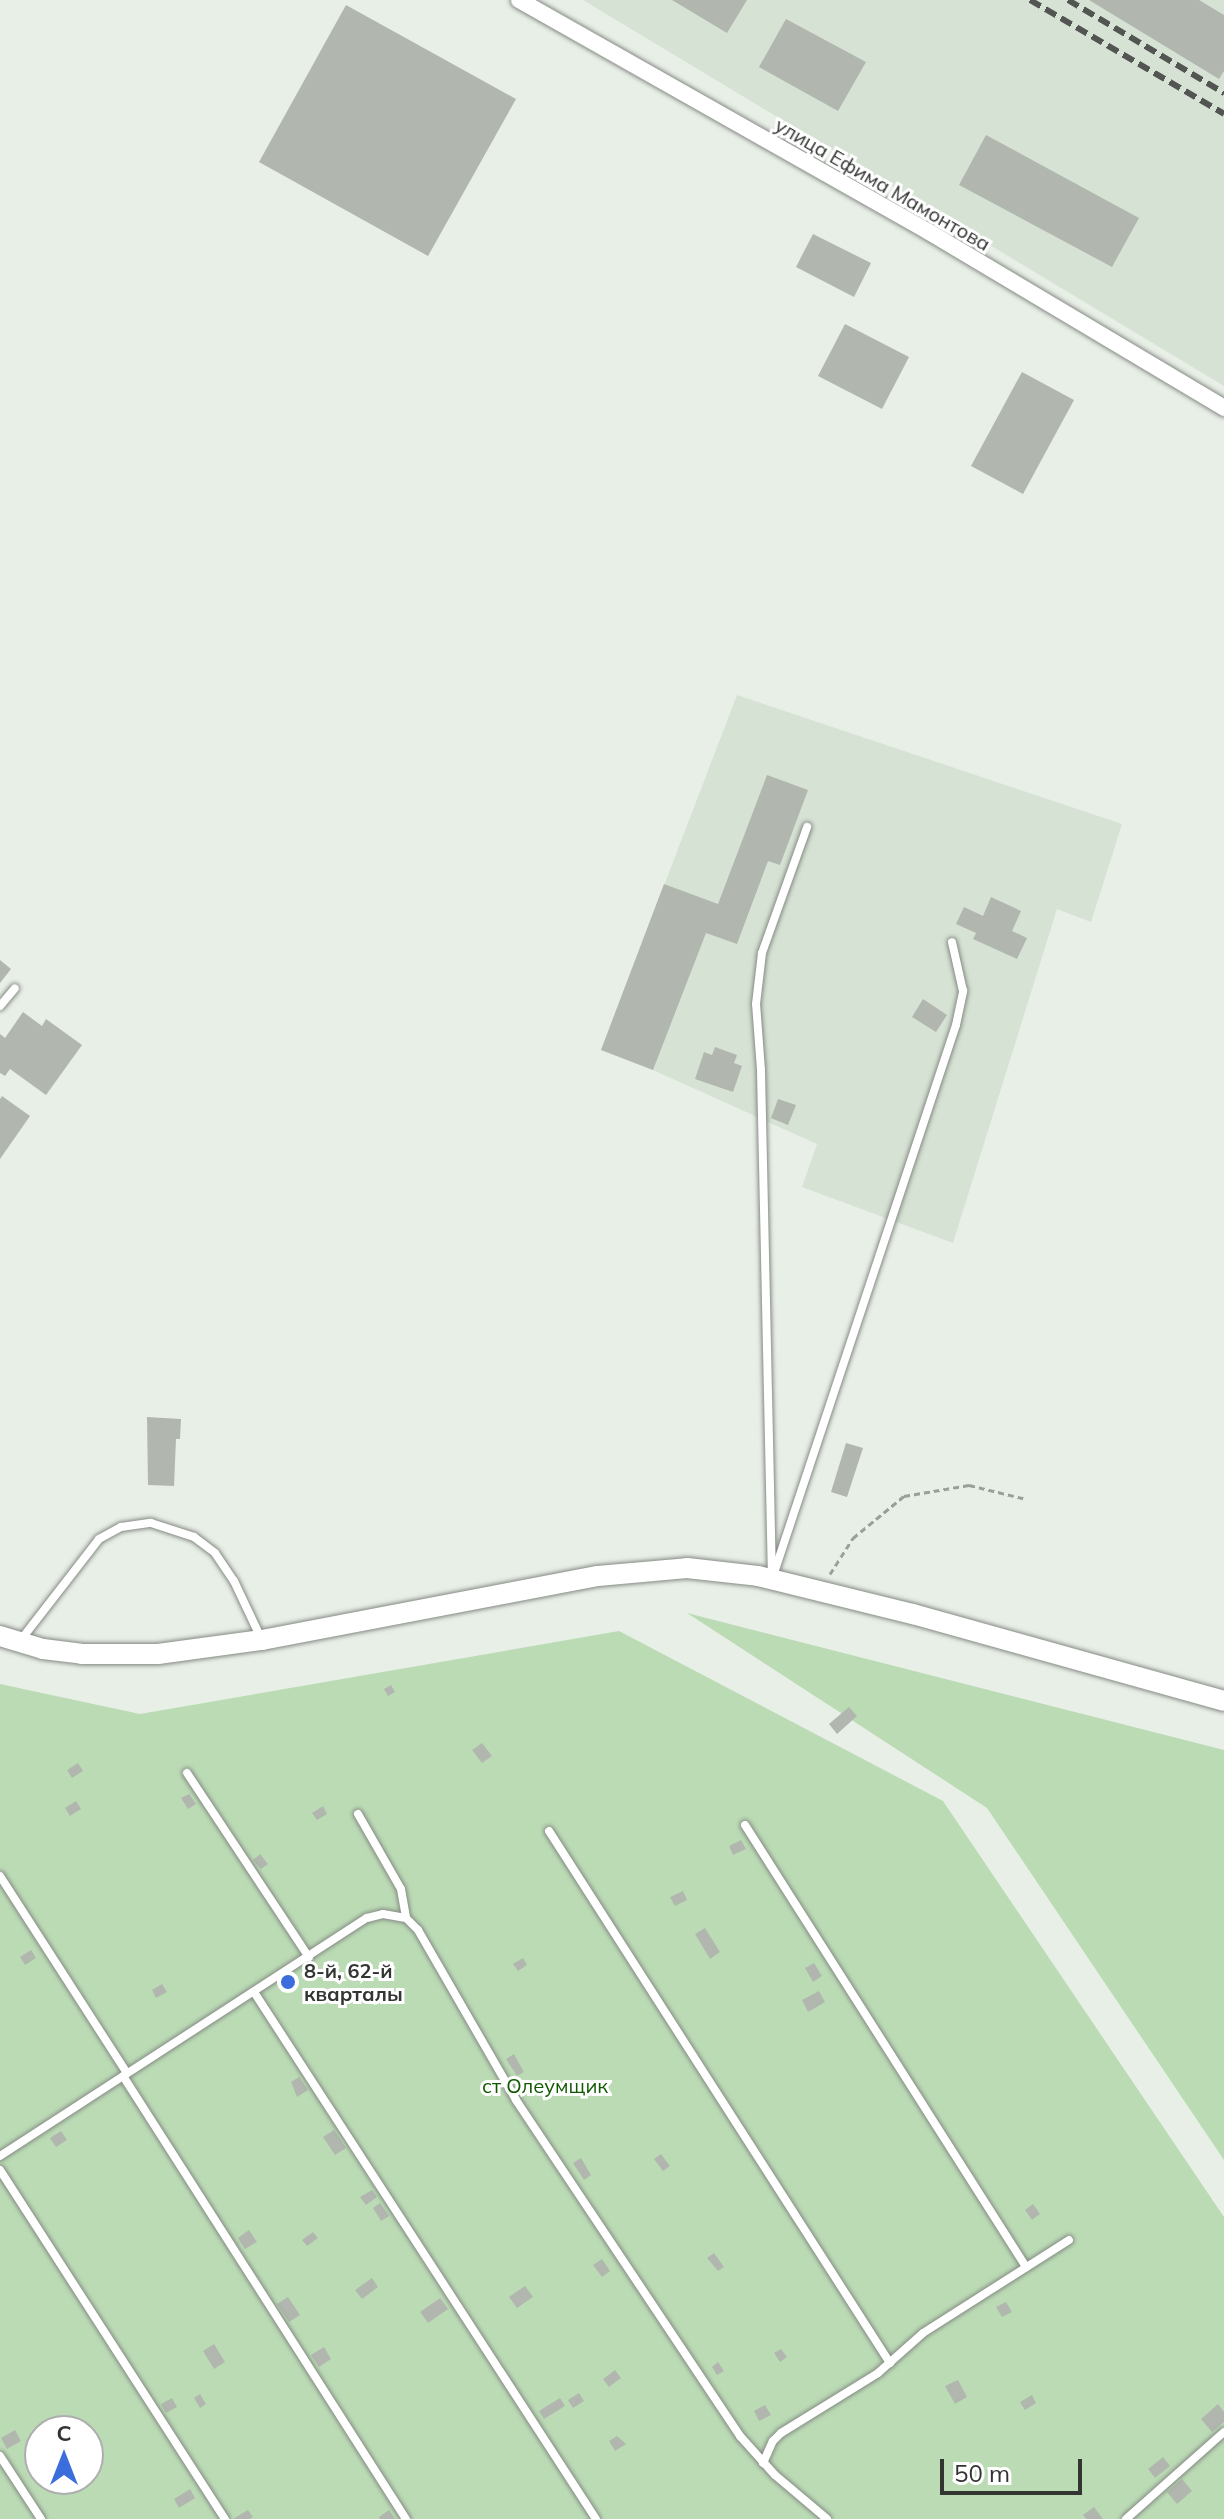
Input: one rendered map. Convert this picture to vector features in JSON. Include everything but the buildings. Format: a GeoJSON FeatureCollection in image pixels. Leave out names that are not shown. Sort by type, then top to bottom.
{"type":"FeatureCollection","features":[{"type":"Feature","properties":{"kind":"street","name":"улица Ефима Мамонтова"},"geometry":{"type":"LineString","coordinates":[[519,0],[929,232],[1224,408]]}},
{"type":"Feature","properties":{"kind":"street"},"geometry":{"type":"LineString","coordinates":[[10,1639],[43,1649],[111,1655],[158,1654],[262,1640],[556,1583],[644,1570],[687,1568],[772,1579],[1224,1701]]}},
{"type":"Feature","properties":{"kind":"lane"},"geometry":{"type":"LineString","coordinates":[[772,1579],[761,1070],[756,1004],[762,953],[807,827]]}},
{"type":"Feature","properties":{"kind":"lane"},"geometry":{"type":"LineString","coordinates":[[772,1579],[956,1025],[963,991],[952,942]]}},
{"type":"Feature","properties":{"kind":"lane"},"geometry":{"type":"LineString","coordinates":[[0,1006],[15,988]]}},
{"type":"Feature","properties":{"kind":"lane"},"geometry":{"type":"LineString","coordinates":[[10,1639],[99,1539],[121,1527],[151,1523],[180,1530],[215,1553],[234,1581],[262,1640]]}},
{"type":"Feature","properties":{"kind":"lane"},"geometry":{"type":"LineString","coordinates":[[187,1773],[309,1957]]}},
{"type":"Feature","properties":{"kind":"lane"},"geometry":{"type":"LineString","coordinates":[[358,1814],[397,1882],[406,1918],[418,1930],[516,2100],[740,2436],[763,2463],[827,2519]]}},
{"type":"Feature","properties":{"kind":"lane"},"geometry":{"type":"LineString","coordinates":[[745,1825],[1026,2267]]}},
{"type":"Feature","properties":{"kind":"lane"},"geometry":{"type":"LineString","coordinates":[[549,1831],[890,2363]]}},
{"type":"Feature","properties":{"kind":"lane"},"geometry":{"type":"LineString","coordinates":[[0,1876],[406,2519]]}},
{"type":"Feature","properties":{"kind":"lane"},"geometry":{"type":"LineString","coordinates":[[0,2156],[367,1918],[383,1914],[406,1918]]}},
{"type":"Feature","properties":{"kind":"lane"},"geometry":{"type":"LineString","coordinates":[[254,1992],[596,2519]]}},
{"type":"Feature","properties":{"kind":"lane"},"geometry":{"type":"LineString","coordinates":[[0,2170],[225,2519]]}},
{"type":"Feature","properties":{"kind":"lane"},"geometry":{"type":"LineString","coordinates":[[763,2463],[773,2441],[781,2433],[890,2363],[923,2333],[1069,2240]]}},
{"type":"Feature","properties":{"kind":"lane"},"geometry":{"type":"LineString","coordinates":[[1126,2519],[1224,2432]]}},
{"type":"Feature","properties":{"kind":"lane"},"geometry":{"type":"LineString","coordinates":[[0,2456],[41,2519]]}},
{"type":"Feature","properties":{"kind":"path"},"geometry":{"type":"LineString","coordinates":[[820,1591],[853,1538],[904,1496],[969,1485],[1026,1499]]}},
{"type":"Feature","properties":{"kind":"shaded area"},"geometry":{"type":"Polygon","coordinates":[[[583,0],[1224,0],[1224,386],[583,0]]]}},
{"type":"Feature","properties":{"kind":"shaded area"},"geometry":{"type":"Polygon","coordinates":[[[737,695],[1122,824],[1091,922],[1057,909],[953,1243],[802,1187],[817,1144],[653,1070],[601,1050],[737,695]]]}},
{"type":"Feature","properties":{"kind":"green space"},"geometry":{"type":"Polygon","coordinates":[[[687,1613],[1224,1750],[1224,2160],[987,1808],[687,1613]]]}},
{"type":"Feature","properties":{"kind":"green space","name":"ст Олеумщик"},"geometry":{"type":"Polygon","coordinates":[[[619,1631],[943,1801],[1224,2217],[1224,2519],[0,2519],[0,1684],[140,1714],[619,1631]]]}},
{"type":"Feature","properties":{"kind":"railway"},"geometry":{"type":"LineString","coordinates":[[1030,0],[1224,114]]}},
{"type":"Feature","properties":{"kind":"railway"},"geometry":{"type":"LineString","coordinates":[[1068,0],[1224,93]]}},
{"type":"Feature","properties":{"kind":"place","name":"8-й, 62-й кварталы"},"geometry":{"type":"Point","coordinates":[288,1982]}}]}
